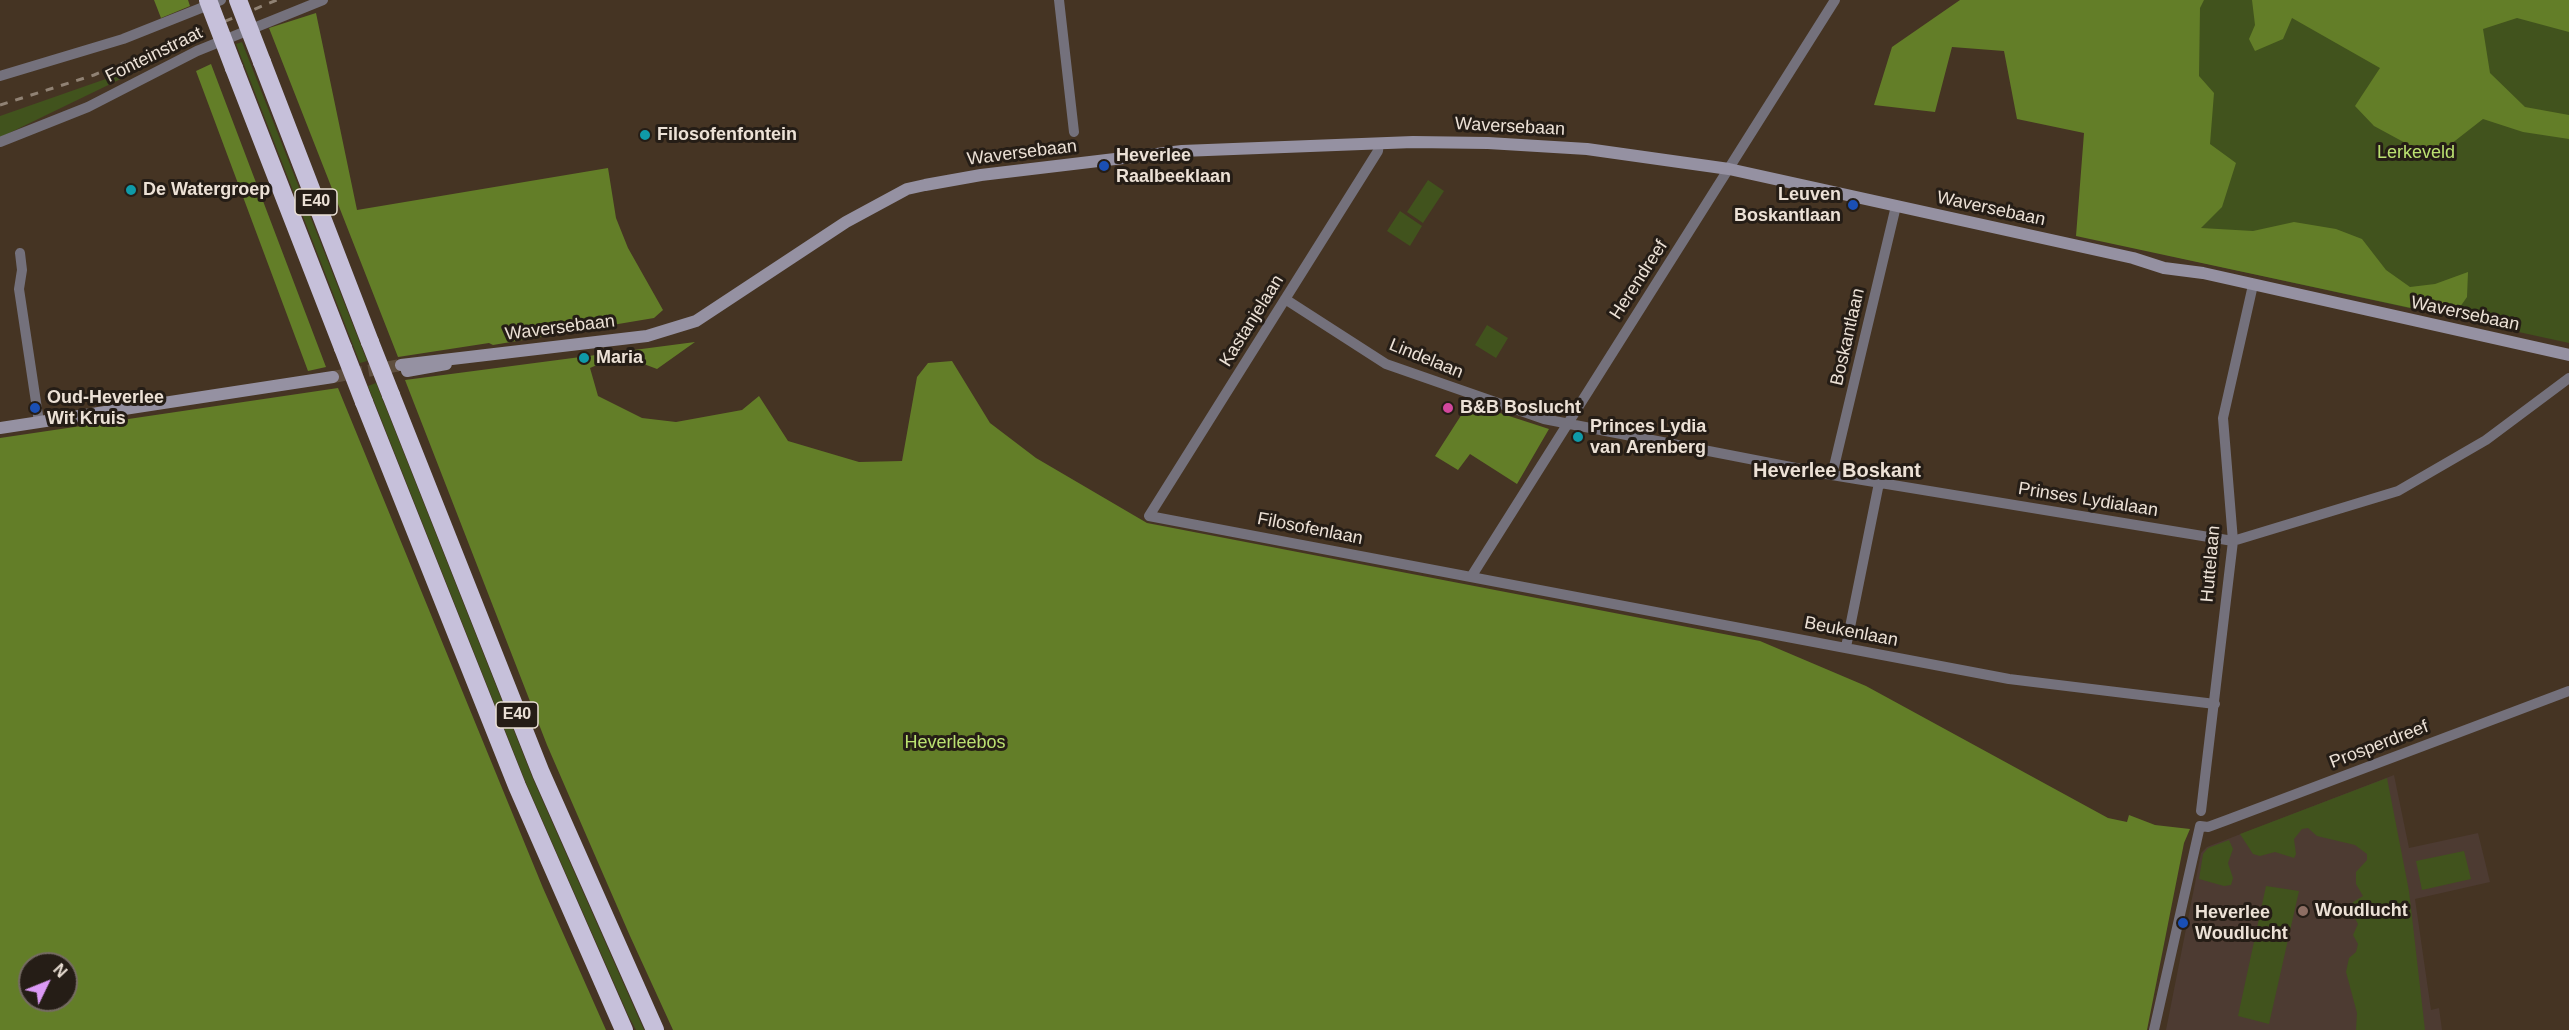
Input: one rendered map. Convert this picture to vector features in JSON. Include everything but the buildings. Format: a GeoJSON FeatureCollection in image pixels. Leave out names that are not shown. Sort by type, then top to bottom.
{"type":"FeatureCollection","features":[{"type":"Feature","properties":{"kind":"highway","name":"E40"},"geometry":{"type":"LineString","coordinates":[[208,0],[364,402],[518,786],[624,1030]]}},
{"type":"Feature","properties":{"kind":"highway","name":"E40"},"geometry":{"type":"LineString","coordinates":[[238,0],[370,342],[541,773],[655,1030]]}},
{"type":"Feature","properties":{"kind":"street"},"geometry":{"type":"LineString","coordinates":[[0,76],[123,39],[221,0]]}},
{"type":"Feature","properties":{"kind":"street","name":"Fonteinstraat"},"geometry":{"type":"LineString","coordinates":[[0,142],[88,107],[197,51],[323,0]]}},
{"type":"Feature","properties":{"kind":"street"},"geometry":{"type":"LineString","coordinates":[[1059,0],[1074,132]]}},
{"type":"Feature","properties":{"kind":"street","name":"Herendreef"},"geometry":{"type":"LineString","coordinates":[[1468,576],[1835,0]]}},
{"type":"Feature","properties":{"kind":"street","name":"Waversebaan"},"geometry":{"type":"LineString","coordinates":[[402,368],[438,367],[471,357],[647,336],[696,321],[778,270],[846,222],[907,189],[981,175],[1182,151],[1379,143],[1488,143],[1587,150],[1729,169],[2569,355]]}},
{"type":"Feature","properties":{"kind":"street","name":"Kastanjelaan"},"geometry":{"type":"LineString","coordinates":[[1149,516],[1378,151],[1379,143]]}},
{"type":"Feature","properties":{"kind":"street","name":"Boskantlaan"},"geometry":{"type":"LineString","coordinates":[[1832,475],[1896,206]]}},
{"type":"Feature","properties":{"kind":"street"},"geometry":{"type":"LineString","coordinates":[[20,253],[22,270],[19,290],[39,422]]}},
{"type":"Feature","properties":{"kind":"street","name":"Huttelaan"},"geometry":{"type":"LineString","coordinates":[[2201,811],[2233,541],[2223,418],[2253,285]]}},
{"type":"Feature","properties":{"kind":"street","name":"Lindelaan"},"geometry":{"type":"LineString","coordinates":[[1285,299],[1386,364],[1519,412],[1566,424]]}},
{"type":"Feature","properties":{"kind":"street"},"geometry":{"type":"LineString","coordinates":[[0,428],[333,377]]}},
{"type":"Feature","properties":{"kind":"street","name":"Prinses Lydialaan"},"geometry":{"type":"LineString","coordinates":[[1566,424],[1832,475],[2233,541],[2398,491],[2486,440],[2569,378]]}},
{"type":"Feature","properties":{"kind":"street"},"geometry":{"type":"LineString","coordinates":[[1846,647],[1879,483]]}},
{"type":"Feature","properties":{"kind":"street","name":"Filosofenlaan"},"geometry":{"type":"LineString","coordinates":[[1149,516],[1483,579]]}},
{"type":"Feature","properties":{"kind":"street","name":"Beukenlaan"},"geometry":{"type":"LineString","coordinates":[[1483,579],[2040,684],[2215,704]]}},
{"type":"Feature","properties":{"kind":"street","name":"Prosperdreef"},"geometry":{"type":"LineString","coordinates":[[2154,1030],[2200,826],[2208,827],[2569,692]]}},
{"type":"Feature","properties":{"kind":"shaded area","name":"Woudlucht"},"geometry":{"type":"Polygon","coordinates":[[[2394,775],[2409,848],[2478,833],[2490,882],[2415,899],[2431,1010],[2439,1008],[2442,1030],[2166,1030],[2201,853],[2207,847],[2394,775]]]}},
{"type":"Feature","properties":{"kind":"green space"},"geometry":{"type":"Polygon","coordinates":[[[154,0],[188,0],[190,6],[161,18],[154,0]]]}},
{"type":"Feature","properties":{"kind":"green space"},"geometry":{"type":"Polygon","coordinates":[[[1960,0],[2204,0],[2200,8],[2199,76],[2214,93],[2210,144],[2236,163],[2222,207],[2201,228],[2253,231],[2294,222],[2336,229],[2362,239],[2386,270],[2410,287],[2435,284],[2468,272],[2467,297],[2453,317],[2076,236],[2084,133],[2017,119],[2004,51],[1952,47],[1935,112],[1874,105],[1892,47],[1960,0]]]}},
{"type":"Feature","properties":{"kind":"green space","name":"Lerkeveld"},"geometry":{"type":"Polygon","coordinates":[[[2147,0],[2569,0],[2569,343],[2116,244],[2147,0]]]}},
{"type":"Feature","properties":{"kind":"green space"},"geometry":{"type":"Polygon","coordinates":[[[2252,0],[2569,0],[2569,32],[2517,18],[2483,29],[2490,73],[2525,107],[2569,115],[2569,139],[2523,132],[2483,119],[2433,158],[2374,126],[2355,106],[2380,68],[2292,18],[2283,39],[2255,51],[2249,39],[2255,25],[2252,0]]]}},
{"type":"Feature","properties":{"kind":"green space"},"geometry":{"type":"Polygon","coordinates":[[[316,13],[357,210],[608,168],[616,218],[628,248],[663,310],[654,318],[493,345],[489,343],[398,357],[269,28],[316,13]]]}},
{"type":"Feature","properties":{"kind":"green space"},"geometry":{"type":"Polygon","coordinates":[[[242,42],[367,361],[360,363],[236,44],[242,42]]]}},
{"type":"Feature","properties":{"kind":"green space"},"geometry":{"type":"Polygon","coordinates":[[[160,60],[3,136],[0,137],[0,116],[160,60]]]}},
{"type":"Feature","properties":{"kind":"green space"},"geometry":{"type":"Polygon","coordinates":[[[211,64],[326,367],[308,371],[196,71],[211,64]]]}},
{"type":"Feature","properties":{"kind":"green space"},"geometry":{"type":"Polygon","coordinates":[[[1428,180],[1444,191],[1423,223],[1407,212],[1428,180]]]}},
{"type":"Feature","properties":{"kind":"green space"},"geometry":{"type":"Polygon","coordinates":[[[1400,211],[1422,226],[1410,246],[1387,231],[1400,211]]]}},
{"type":"Feature","properties":{"kind":"green space"},"geometry":{"type":"Polygon","coordinates":[[[1487,325],[1508,338],[1496,358],[1475,345],[1487,325]]]}},
{"type":"Feature","properties":{"kind":"green space","name":"Heverleebos"},"geometry":{"type":"Polygon","coordinates":[[[695,342],[657,369],[620,355],[590,368],[598,396],[642,418],[676,422],[742,410],[759,396],[788,441],[859,462],[902,461],[917,377],[928,363],[952,361],[990,423],[1036,458],[1147,523],[1760,641],[1866,686],[2108,818],[2127,822],[2129,815],[2155,825],[2190,829],[2184,843],[2147,1030],[673,1030],[547,745],[405,380],[695,342]]]}},
{"type":"Feature","properties":{"kind":"green space"},"geometry":{"type":"Polygon","coordinates":[[[376,383],[533,779],[644,1030],[636,1030],[629,1017],[526,783],[368,386],[376,383]]]}},
{"type":"Feature","properties":{"kind":"green space"},"geometry":{"type":"Polygon","coordinates":[[[338,388],[543,888],[606,1030],[0,1030],[0,438],[338,388]]]}},
{"type":"Feature","properties":{"kind":"green space"},"geometry":{"type":"Polygon","coordinates":[[[1469,403],[1549,429],[1517,484],[1470,454],[1458,470],[1435,456],[1469,403]]]}},
{"type":"Feature","properties":{"kind":"green space"},"geometry":{"type":"Polygon","coordinates":[[[2387,778],[2409,891],[2425,1030],[2356,1030],[2357,1013],[2346,972],[2349,958],[2356,952],[2358,944],[2353,935],[2358,924],[2351,911],[2353,902],[2363,896],[2356,884],[2356,872],[2367,860],[2367,854],[2355,845],[2317,836],[2308,828],[2302,829],[2294,839],[2296,854],[2294,858],[2275,852],[2260,856],[2253,854],[2240,834],[2387,778]]]}},
{"type":"Feature","properties":{"kind":"green space"},"geometry":{"type":"Polygon","coordinates":[[[2229,840],[2233,849],[2228,863],[2233,878],[2231,885],[2224,886],[2199,879],[2203,854],[2208,848],[2229,840]]]}},
{"type":"Feature","properties":{"kind":"green space"},"geometry":{"type":"Polygon","coordinates":[[[2464,851],[2471,879],[2422,890],[2416,861],[2464,851]]]}},
{"type":"Feature","properties":{"kind":"green space"},"geometry":{"type":"Polygon","coordinates":[[[2266,886],[2299,891],[2269,1024],[2238,1016],[2266,886]]]}},
{"type":"Feature","properties":{"kind":"tunnel"},"geometry":{"type":"LineString","coordinates":[[333,377],[401,365]]}},
{"type":"Feature","properties":{"kind":"railway"},"geometry":{"type":"LineString","coordinates":[[0,105],[94,75],[277,0]]}},
{"type":"Feature","properties":{"kind":"place","name":"Filosofenfontein"},"geometry":{"type":"Point","coordinates":[645,135]}},
{"type":"Feature","properties":{"kind":"place","name":"Heverlee Raalbeeklaan"},"geometry":{"type":"Point","coordinates":[1104,166]}},
{"type":"Feature","properties":{"kind":"place","name":"De Watergroep"},"geometry":{"type":"Point","coordinates":[131,190]}},
{"type":"Feature","properties":{"kind":"place","name":"Leuven Boskantlaan"},"geometry":{"type":"Point","coordinates":[1853,205]}},
{"type":"Feature","properties":{"kind":"place","name":"Maria"},"geometry":{"type":"Point","coordinates":[584,358]}},
{"type":"Feature","properties":{"kind":"place","name":"Oud-Heverlee Wit Kruis"},"geometry":{"type":"Point","coordinates":[35,408]}},
{"type":"Feature","properties":{"kind":"place","name":"B&B Boslucht"},"geometry":{"type":"Point","coordinates":[1448,408]}},
{"type":"Feature","properties":{"kind":"place","name":"Princes Lydia van Arenberg"},"geometry":{"type":"Point","coordinates":[1578,437]}},
{"type":"Feature","properties":{"kind":"place","name":"Woudlucht"},"geometry":{"type":"Point","coordinates":[2303,911]}},
{"type":"Feature","properties":{"kind":"place","name":"Heverlee Woudlucht"},"geometry":{"type":"Point","coordinates":[2183,923]}},
{"type":"Feature","properties":{"kind":"district","name":"Heverlee Boskant"},"geometry":{"type":"Point","coordinates":[1837,471]}}]}
